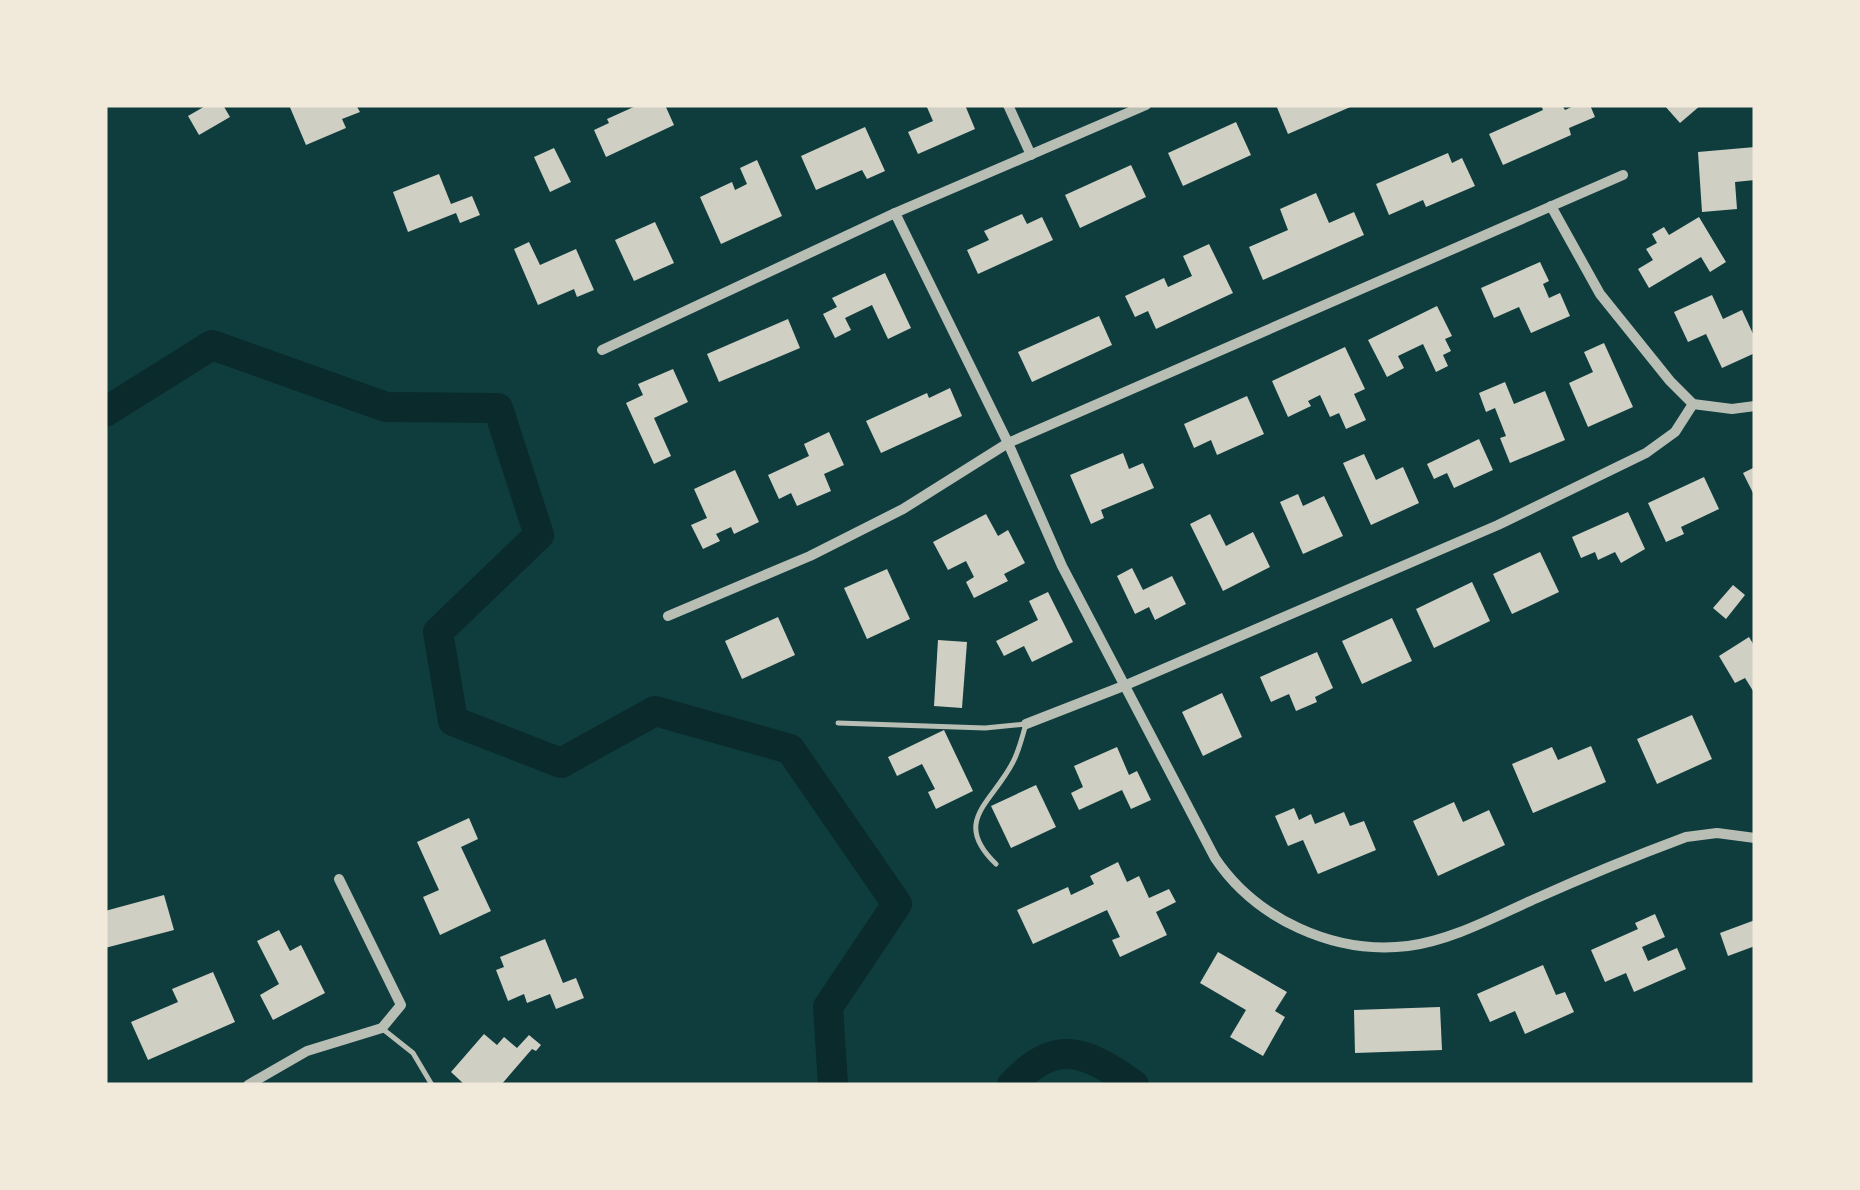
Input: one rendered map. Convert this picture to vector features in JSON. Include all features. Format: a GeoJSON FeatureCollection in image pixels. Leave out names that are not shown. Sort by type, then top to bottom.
{"type":"FeatureCollection","features":[{"type":"Feature","properties":{"kind":"street"},"geometry":{"type":"LineString","coordinates":[[1008,105],[1030,154]]}},
{"type":"Feature","properties":{"kind":"street"},"geometry":{"type":"LineString","coordinates":[[602,350],[895,214],[1146,105]]}},
{"type":"Feature","properties":{"kind":"street"},"geometry":{"type":"LineString","coordinates":[[668,616],[810,556],[903,509],[1008,443],[1623,175]]}},
{"type":"Feature","properties":{"kind":"street"},"geometry":{"type":"LineString","coordinates":[[1551,206],[1600,294],[1693,404],[1732,410],[1755,406]]}},
{"type":"Feature","properties":{"kind":"street"},"geometry":{"type":"LineString","coordinates":[[895,214],[1008,443],[1062,566],[1215,858],[1232,883],[1266,911],[1297,928],[1332,940],[1390,947],[1437,940],[1686,836],[1755,838]]}},
{"type":"Feature","properties":{"kind":"street"},"geometry":{"type":"LineString","coordinates":[[1026,724],[1498,524],[1646,453],[1675,432],[1693,404]]}},
{"type":"Feature","properties":{"kind":"street"},"geometry":{"type":"LineString","coordinates":[[248,1085],[307,1051],[382,1028],[401,1005],[339,879]]}},
{"type":"Feature","properties":{"kind":"lane"},"geometry":{"type":"LineString","coordinates":[[838,723],[985,728],[1026,724],[1016,758],[977,817],[974,833],[980,849],[996,864]]}},
{"type":"Feature","properties":{"kind":"lane"},"geometry":{"type":"LineString","coordinates":[[382,1028],[413,1053],[432,1085]]}},
{"type":"Feature","properties":{"kind":"building"},"geometry":{"type":"Polygon","coordinates":[[[207,105],[223,105],[230,117],[199,135],[188,116],[207,105]]]}},
{"type":"Feature","properties":{"kind":"building"},"geometry":{"type":"Polygon","coordinates":[[[289,105],[356,105],[360,112],[342,119],[346,128],[306,145],[289,105]]]}},
{"type":"Feature","properties":{"kind":"building"},"geometry":{"type":"Polygon","coordinates":[[[638,105],[665,105],[674,125],[606,157],[594,130],[609,123],[607,119],[638,105]]]}},
{"type":"Feature","properties":{"kind":"building"},"geometry":{"type":"Polygon","coordinates":[[[926,105],[965,105],[975,129],[918,154],[908,132],[933,121],[926,105]]]}},
{"type":"Feature","properties":{"kind":"building"},"geometry":{"type":"Polygon","coordinates":[[[1276,105],[1355,105],[1288,134],[1276,105]]]}},
{"type":"Feature","properties":{"kind":"building"},"geometry":{"type":"Polygon","coordinates":[[[1541,105],[1562,105],[1565,110],[1590,105],[1595,117],[1569,128],[1571,135],[1503,165],[1489,134],[1543,110],[1541,105]]]}},
{"type":"Feature","properties":{"kind":"building"},"geometry":{"type":"Polygon","coordinates":[[[1664,105],[1701,105],[1680,123],[1664,105]]]}},
{"type":"Feature","properties":{"kind":"building"},"geometry":{"type":"Polygon","coordinates":[[[1236,122],[1251,155],[1183,186],[1168,153],[1236,122]]]}},
{"type":"Feature","properties":{"kind":"building"},"geometry":{"type":"Polygon","coordinates":[[[865,127],[885,171],[867,179],[862,170],[816,190],[801,156],[865,127]]]}},
{"type":"Feature","properties":{"kind":"building"},"geometry":{"type":"Polygon","coordinates":[[[1755,147],[1755,180],[1735,182],[1737,209],[1702,212],[1698,152],[1755,147]]]}},
{"type":"Feature","properties":{"kind":"building"},"geometry":{"type":"Polygon","coordinates":[[[554,148],[571,182],[550,192],[534,157],[554,148]]]}},
{"type":"Feature","properties":{"kind":"building"},"geometry":{"type":"Polygon","coordinates":[[[1448,153],[1452,163],[1462,158],[1475,186],[1426,207],[1423,200],[1389,215],[1376,184],[1448,153]]]}},
{"type":"Feature","properties":{"kind":"building"},"geometry":{"type":"Polygon","coordinates":[[[757,160],[782,216],[721,244],[700,197],[732,182],[735,190],[747,184],[740,168],[757,160]]]}},
{"type":"Feature","properties":{"kind":"building"},"geometry":{"type":"Polygon","coordinates":[[[1131,165],[1146,197],[1080,228],[1065,195],[1131,165]]]}},
{"type":"Feature","properties":{"kind":"building"},"geometry":{"type":"Polygon","coordinates":[[[439,174],[451,204],[472,196],[480,215],[460,223],[456,213],[408,232],[393,192],[439,174]]]}},
{"type":"Feature","properties":{"kind":"building"},"geometry":{"type":"Polygon","coordinates":[[[1316,193],[1329,223],[1354,212],[1364,235],[1263,280],[1249,247],[1288,230],[1280,209],[1316,193]]]}},
{"type":"Feature","properties":{"kind":"building"},"geometry":{"type":"Polygon","coordinates":[[[1022,214],[1027,224],[1042,217],[1053,240],[978,274],[967,250],[989,240],[984,231],[1022,214]]]}},
{"type":"Feature","properties":{"kind":"building"},"geometry":{"type":"Polygon","coordinates":[[[1699,217],[1726,262],[1710,272],[1701,257],[1649,288],[1638,269],[1653,260],[1646,249],[1657,243],[1652,234],[1664,227],[1669,235],[1699,217]]]}},
{"type":"Feature","properties":{"kind":"building"},"geometry":{"type":"Polygon","coordinates":[[[655,222],[674,263],[634,281],[615,240],[655,222]]]}},
{"type":"Feature","properties":{"kind":"building"},"geometry":{"type":"Polygon","coordinates":[[[529,242],[540,265],[576,249],[594,290],[577,297],[574,289],[538,305],[514,249],[529,242]]]}},
{"type":"Feature","properties":{"kind":"building"},"geometry":{"type":"Polygon","coordinates":[[[1209,244],[1233,293],[1156,329],[1148,311],[1135,317],[1125,296],[1164,278],[1168,287],[1192,276],[1183,256],[1209,244]]]}},
{"type":"Feature","properties":{"kind":"building"},"geometry":{"type":"Polygon","coordinates":[[[1540,262],[1549,281],[1543,284],[1549,298],[1560,293],[1570,316],[1531,333],[1519,307],[1494,318],[1481,288],[1540,262]]]}},
{"type":"Feature","properties":{"kind":"building"},"geometry":{"type":"Polygon","coordinates":[[[885,273],[911,328],[888,339],[872,305],[845,318],[851,330],[835,338],[823,314],[837,307],[832,298],[885,273]]]}},
{"type":"Feature","properties":{"kind":"building"},"geometry":{"type":"Polygon","coordinates":[[[1712,295],[1723,319],[1742,310],[1755,338],[1755,353],[1722,368],[1706,334],[1688,342],[1674,312],[1712,295]]]}},
{"type":"Feature","properties":{"kind":"building"},"geometry":{"type":"Polygon","coordinates":[[[1437,306],[1452,336],[1445,339],[1451,351],[1443,355],[1448,366],[1436,372],[1423,344],[1398,356],[1404,368],[1387,377],[1368,340],[1437,306]]]}},
{"type":"Feature","properties":{"kind":"building"},"geometry":{"type":"Polygon","coordinates":[[[1099,316],[1112,345],[1032,382],[1018,352],[1099,316]]]}},
{"type":"Feature","properties":{"kind":"building"},"geometry":{"type":"Polygon","coordinates":[[[788,319],[800,348],[719,382],[707,354],[788,319]]]}},
{"type":"Feature","properties":{"kind":"building"},"geometry":{"type":"Polygon","coordinates":[[[1604,343],[1633,407],[1588,427],[1569,383],[1593,372],[1584,352],[1604,343]]]}},
{"type":"Feature","properties":{"kind":"building"},"geometry":{"type":"Polygon","coordinates":[[[1345,347],[1365,389],[1354,394],[1366,420],[1346,429],[1339,413],[1330,417],[1320,395],[1308,401],[1311,406],[1288,417],[1272,381],[1345,347]]]}},
{"type":"Feature","properties":{"kind":"building"},"geometry":{"type":"Polygon","coordinates":[[[673,369],[688,402],[654,418],[671,456],[654,464],[626,403],[643,395],[638,384],[673,369]]]}},
{"type":"Feature","properties":{"kind":"building"},"geometry":{"type":"Polygon","coordinates":[[[1505,382],[1514,404],[1545,391],[1565,440],[1510,463],[1500,438],[1506,436],[1495,408],[1486,412],[1479,393],[1505,382]]]}},
{"type":"Feature","properties":{"kind":"building"},"geometry":{"type":"Polygon","coordinates":[[[950,388],[962,416],[881,453],[866,421],[927,393],[929,398],[950,388]]]}},
{"type":"Feature","properties":{"kind":"building"},"geometry":{"type":"Polygon","coordinates":[[[1247,396],[1264,434],[1217,455],[1211,440],[1194,448],[1184,424],[1247,396]]]}},
{"type":"Feature","properties":{"kind":"building"},"geometry":{"type":"Polygon","coordinates":[[[829,432],[844,465],[824,474],[831,491],[797,506],[791,493],[779,499],[768,475],[809,456],[804,444],[829,432]]]}},
{"type":"Feature","properties":{"kind":"building"},"geometry":{"type":"Polygon","coordinates":[[[1479,439],[1493,470],[1454,488],[1447,473],[1434,479],[1427,464],[1479,439]]]}},
{"type":"Feature","properties":{"kind":"building"},"geometry":{"type":"Polygon","coordinates":[[[1123,453],[1129,469],[1143,463],[1154,488],[1101,510],[1104,518],[1091,524],[1070,475],[1123,453]]]}},
{"type":"Feature","properties":{"kind":"building"},"geometry":{"type":"Polygon","coordinates":[[[1364,454],[1376,480],[1403,467],[1419,503],[1371,525],[1343,463],[1364,454]]]}},
{"type":"Feature","properties":{"kind":"building"},"geometry":{"type":"Polygon","coordinates":[[[1755,467],[1755,497],[1743,473],[1755,467]]]}},
{"type":"Feature","properties":{"kind":"building"},"geometry":{"type":"Polygon","coordinates":[[[735,470],[759,522],[734,534],[731,527],[716,534],[720,541],[703,549],[691,525],[707,518],[694,489],[735,470]]]}},
{"type":"Feature","properties":{"kind":"building"},"geometry":{"type":"Polygon","coordinates":[[[1704,477],[1719,509],[1681,527],[1684,534],[1666,542],[1648,503],[1704,477]]]}},
{"type":"Feature","properties":{"kind":"building"},"geometry":{"type":"Polygon","coordinates":[[[1298,494],[1303,506],[1324,496],[1343,536],[1303,554],[1280,502],[1298,494]]]}},
{"type":"Feature","properties":{"kind":"building"},"geometry":{"type":"Polygon","coordinates":[[[1628,512],[1645,549],[1621,563],[1615,552],[1598,560],[1595,552],[1581,558],[1572,537],[1628,512]]]}},
{"type":"Feature","properties":{"kind":"building"},"geometry":{"type":"Polygon","coordinates":[[[986,514],[998,536],[1008,530],[1025,563],[1004,574],[1008,581],[974,598],[966,582],[974,577],[966,561],[948,570],[933,542],[986,514]]]}},
{"type":"Feature","properties":{"kind":"building"},"geometry":{"type":"Polygon","coordinates":[[[1210,514],[1226,546],[1253,532],[1270,567],[1223,591],[1190,524],[1210,514]]]}},
{"type":"Feature","properties":{"kind":"building"},"geometry":{"type":"Polygon","coordinates":[[[1540,552],[1559,592],[1512,614],[1493,574],[1540,552]]]}},
{"type":"Feature","properties":{"kind":"building"},"geometry":{"type":"Polygon","coordinates":[[[1132,568],[1143,590],[1172,576],[1186,604],[1155,620],[1149,607],[1135,614],[1117,576],[1132,568]]]}},
{"type":"Feature","properties":{"kind":"building"},"geometry":{"type":"Polygon","coordinates":[[[887,569],[910,619],[867,639],[844,588],[887,569]]]}},
{"type":"Feature","properties":{"kind":"building"},"geometry":{"type":"Polygon","coordinates":[[[1472,582],[1490,621],[1434,648],[1416,609],[1472,582]]]}},
{"type":"Feature","properties":{"kind":"building"},"geometry":{"type":"Polygon","coordinates":[[[1733,585],[1745,595],[1726,619],[1713,608],[1733,585]]]}},
{"type":"Feature","properties":{"kind":"building"},"geometry":{"type":"Polygon","coordinates":[[[1048,592],[1073,642],[1032,662],[1024,646],[1004,656],[996,641],[1038,620],[1029,601],[1048,592]]]}},
{"type":"Feature","properties":{"kind":"building"},"geometry":{"type":"Polygon","coordinates":[[[778,617],[795,655],[742,679],[725,641],[778,617]]]}},
{"type":"Feature","properties":{"kind":"building"},"geometry":{"type":"Polygon","coordinates":[[[1392,618],[1412,661],[1362,684],[1342,641],[1392,618]]]}},
{"type":"Feature","properties":{"kind":"building"},"geometry":{"type":"Polygon","coordinates":[[[1749,637],[1755,647],[1755,694],[1745,678],[1735,683],[1719,656],[1749,637]]]}},
{"type":"Feature","properties":{"kind":"building"},"geometry":{"type":"Polygon","coordinates":[[[938,640],[967,642],[962,708],[934,706],[938,640]]]}},
{"type":"Feature","properties":{"kind":"building"},"geometry":{"type":"Polygon","coordinates":[[[1317,652],[1333,688],[1315,697],[1317,702],[1296,711],[1289,694],[1271,702],[1260,677],[1317,652]]]}},
{"type":"Feature","properties":{"kind":"building"},"geometry":{"type":"Polygon","coordinates":[[[1222,693],[1242,737],[1203,756],[1182,712],[1222,693]]]}},
{"type":"Feature","properties":{"kind":"building"},"geometry":{"type":"Polygon","coordinates":[[[1692,715],[1712,759],[1657,784],[1637,739],[1692,715]]]}},
{"type":"Feature","properties":{"kind":"building"},"geometry":{"type":"Polygon","coordinates":[[[944,730],[973,791],[936,809],[928,792],[935,789],[922,764],[897,776],[888,757],[944,730]]]}},
{"type":"Feature","properties":{"kind":"building"},"geometry":{"type":"Polygon","coordinates":[[[1591,746],[1606,782],[1533,813],[1512,764],[1552,747],[1558,760],[1591,746]]]}},
{"type":"Feature","properties":{"kind":"building"},"geometry":{"type":"Polygon","coordinates":[[[1117,747],[1129,775],[1137,771],[1151,800],[1131,809],[1122,790],[1079,810],[1071,793],[1083,787],[1074,766],[1117,747]]]}},
{"type":"Feature","properties":{"kind":"building"},"geometry":{"type":"Polygon","coordinates":[[[1036,785],[1056,827],[1011,848],[991,806],[1036,785]]]}},
{"type":"Feature","properties":{"kind":"building"},"geometry":{"type":"Polygon","coordinates":[[[1454,802],[1463,822],[1489,810],[1505,845],[1438,876],[1413,821],[1454,802]]]}},
{"type":"Feature","properties":{"kind":"building"},"geometry":{"type":"Polygon","coordinates":[[[1294,808],[1299,820],[1311,814],[1315,824],[1344,812],[1350,826],[1364,821],[1376,850],[1318,874],[1303,840],[1288,846],[1275,816],[1294,808]]]}},
{"type":"Feature","properties":{"kind":"building"},"geometry":{"type":"Polygon","coordinates":[[[469,818],[478,839],[461,847],[491,911],[440,935],[423,897],[439,890],[417,842],[469,818]]]}},
{"type":"Feature","properties":{"kind":"building"},"geometry":{"type":"Polygon","coordinates":[[[1118,862],[1127,882],[1139,876],[1149,898],[1169,889],[1176,902],[1156,912],[1167,935],[1120,957],[1112,940],[1120,937],[1107,910],[1033,944],[1017,910],[1068,887],[1071,895],[1094,884],[1090,876],[1118,862]]]}},
{"type":"Feature","properties":{"kind":"building"},"geometry":{"type":"Polygon","coordinates":[[[164,895],[174,930],[105,948],[105,911],[164,895]]]}},
{"type":"Feature","properties":{"kind":"building"},"geometry":{"type":"Polygon","coordinates":[[[1655,914],[1665,937],[1642,947],[1648,961],[1677,948],[1686,969],[1634,992],[1626,973],[1605,982],[1591,950],[1638,929],[1635,923],[1655,914]]]}},
{"type":"Feature","properties":{"kind":"building"},"geometry":{"type":"Polygon","coordinates":[[[1755,920],[1755,946],[1728,956],[1720,933],[1755,920]]]}},
{"type":"Feature","properties":{"kind":"building"},"geometry":{"type":"Polygon","coordinates":[[[279,930],[290,951],[301,945],[325,993],[273,1020],[260,995],[279,984],[257,941],[279,930]]]}},
{"type":"Feature","properties":{"kind":"building"},"geometry":{"type":"Polygon","coordinates":[[[545,939],[563,983],[576,978],[584,998],[556,1009],[550,994],[527,1003],[524,994],[508,1001],[496,970],[504,967],[500,957],[545,939]]]}},
{"type":"Feature","properties":{"kind":"building"},"geometry":{"type":"Polygon","coordinates":[[[1218,952],[1287,992],[1275,1011],[1285,1017],[1263,1056],[1230,1037],[1246,1010],[1200,983],[1218,952]]]}},
{"type":"Feature","properties":{"kind":"building"},"geometry":{"type":"Polygon","coordinates":[[[1543,965],[1556,995],[1565,992],[1574,1012],[1525,1034],[1515,1011],[1490,1022],[1477,994],[1543,965]]]}},
{"type":"Feature","properties":{"kind":"building"},"geometry":{"type":"Polygon","coordinates":[[[213,972],[235,1022],[148,1060],[131,1022],[178,1002],[172,989],[213,972]]]}},
{"type":"Feature","properties":{"kind":"building"},"geometry":{"type":"Polygon","coordinates":[[[1440,1007],[1442,1050],[1355,1053],[1354,1010],[1440,1007]]]}},
{"type":"Feature","properties":{"kind":"building"},"geometry":{"type":"Polygon","coordinates":[[[484,1034],[497,1045],[504,1037],[517,1048],[529,1035],[541,1045],[536,1051],[532,1049],[501,1085],[465,1085],[451,1072],[484,1034]]]}},
{"type":"Feature","properties":{"kind":"waterway"},"geometry":{"type":"LineString","coordinates":[[105,412],[212,345],[386,407],[498,408],[539,535],[438,632],[453,721],[561,763],[655,711],[790,749],[897,904],[828,1007],[833,1085]]}},
{"type":"Feature","properties":{"kind":"waterway"},"geometry":{"type":"LineString","coordinates":[[1012,1085],[1043,1060],[1072,1054],[1101,1064],[1134,1085]]}}]}
